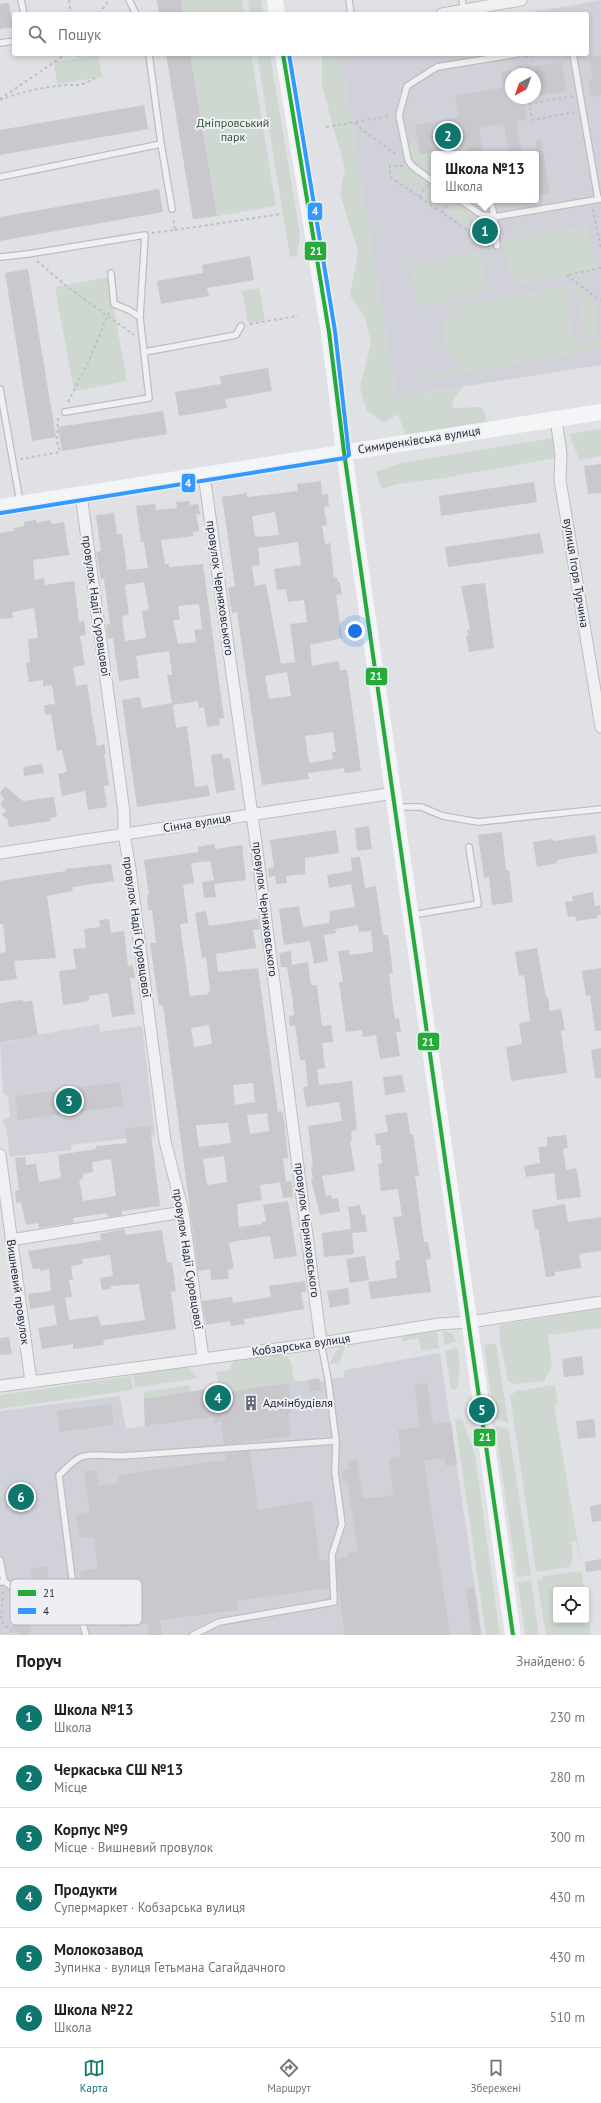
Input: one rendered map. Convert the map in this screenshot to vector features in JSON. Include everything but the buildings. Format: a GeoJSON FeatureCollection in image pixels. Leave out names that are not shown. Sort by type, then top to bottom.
{"type":"FeatureCollection","features":[{"type":"Feature","properties":{"kind":"main road"},"geometry":{"type":"LineString","coordinates":[[274,0],[277,12]]}},
{"type":"Feature","properties":{"kind":"main road"},"geometry":{"type":"LineString","coordinates":[[283,56],[329,332],[344,452],[470,1322],[513,1635]]}},
{"type":"Feature","properties":{"kind":"main road","name":"Симиренківська вулиця"},"geometry":{"type":"LineString","coordinates":[[0,507],[601,412]]}},
{"type":"Feature","properties":{"kind":"street"},"geometry":{"type":"LineString","coordinates":[[447,12],[463,5],[521,0]]}},
{"type":"Feature","properties":{"kind":"street","name":"вулиця Ігоря Турчина"},"geometry":{"type":"LineString","coordinates":[[556,419],[561,454],[560,480],[601,726]]}},
{"type":"Feature","properties":{"kind":"street","name":"провулок Черняховського"},"geometry":{"type":"LineString","coordinates":[[204,475],[252,815],[321,1344]]}},
{"type":"Feature","properties":{"kind":"street","name":"провулок Надії Суровцової"},"geometry":{"type":"LineString","coordinates":[[81,494],[124,812],[124,834],[131,877],[165,1141],[183,1212],[203,1358]]}},
{"type":"Feature","properties":{"kind":"street","name":"Сінна вулиця"},"geometry":{"type":"LineString","coordinates":[[0,853],[252,815],[395,800]]}},
{"type":"Feature","properties":{"kind":"street","name":"Вишневий провулок"},"geometry":{"type":"LineString","coordinates":[[0,1155],[31,1382]]}},
{"type":"Feature","properties":{"kind":"street"},"geometry":{"type":"LineString","coordinates":[[11,1240],[183,1212]]}},
{"type":"Feature","properties":{"kind":"street","name":"Кобзарська вулиця"},"geometry":{"type":"LineString","coordinates":[[0,1386],[203,1358],[321,1344],[439,1324],[470,1322],[601,1302]]}},
{"type":"Feature","properties":{"kind":"lane"},"geometry":{"type":"LineString","coordinates":[[21,0],[24,12]]}},
{"type":"Feature","properties":{"kind":"lane"},"geometry":{"type":"LineString","coordinates":[[129,0],[135,12]]}},
{"type":"Feature","properties":{"kind":"lane"},"geometry":{"type":"LineString","coordinates":[[349,0],[351,12]]}},
{"type":"Feature","properties":{"kind":"lane"},"geometry":{"type":"LineString","coordinates":[[0,43],[12,41]]}},
{"type":"Feature","properties":{"kind":"lane"},"geometry":{"type":"LineString","coordinates":[[149,56],[161,144],[172,209]]}},
{"type":"Feature","properties":{"kind":"lane"},"geometry":{"type":"LineString","coordinates":[[431,180],[412,166],[408,160],[399,115],[407,86],[437,67],[505,56]]}},
{"type":"Feature","properties":{"kind":"lane"},"geometry":{"type":"LineString","coordinates":[[464,203],[482,215],[494,217],[597,199],[573,56]]}},
{"type":"Feature","properties":{"kind":"lane"},"geometry":{"type":"LineString","coordinates":[[0,177],[161,144]]}},
{"type":"Feature","properties":{"kind":"lane"},"geometry":{"type":"LineString","coordinates":[[492,203],[497,246]]}},
{"type":"Feature","properties":{"kind":"lane"},"geometry":{"type":"LineString","coordinates":[[0,257],[28,254],[145,234],[140,317],[149,398],[64,412]]}},
{"type":"Feature","properties":{"kind":"lane"},"geometry":{"type":"LineString","coordinates":[[111,274],[114,304],[129,310],[140,317]]}},
{"type":"Feature","properties":{"kind":"lane"},"geometry":{"type":"LineString","coordinates":[[145,352],[236,335],[241,326]]}},
{"type":"Feature","properties":{"kind":"lane"},"geometry":{"type":"LineString","coordinates":[[0,389],[14,460],[20,504]]}},
{"type":"Feature","properties":{"kind":"lane"},"geometry":{"type":"LineString","coordinates":[[395,800],[421,807],[443,816],[478,822],[601,809]]}},
{"type":"Feature","properties":{"kind":"lane"},"geometry":{"type":"LineString","coordinates":[[411,915],[478,904],[469,847]]}},
{"type":"Feature","properties":{"kind":"lane"},"geometry":{"type":"LineString","coordinates":[[193,1635],[219,1622],[334,1602],[332,1555],[342,1524],[335,1472],[336,1440],[328,1379],[321,1344]]}},
{"type":"Feature","properties":{"kind":"lane"},"geometry":{"type":"LineString","coordinates":[[72,1579],[59,1475],[81,1457],[122,1456],[336,1440]]}},
{"type":"Feature","properties":{"kind":"lane"},"geometry":{"type":"LineString","coordinates":[[0,1560],[2,1582]]}},
{"type":"Feature","properties":{"kind":"lane"},"geometry":{"type":"LineString","coordinates":[[83,1625],[86,1635]]}},
{"type":"Feature","properties":{"kind":"path"},"geometry":{"type":"LineString","coordinates":[[69,0],[71,12]]}},
{"type":"Feature","properties":{"kind":"path"},"geometry":{"type":"LineString","coordinates":[[100,12],[109,0]]}},
{"type":"Feature","properties":{"kind":"path"},"geometry":{"type":"LineString","coordinates":[[0,100],[63,56]]}},
{"type":"Feature","properties":{"kind":"path"},"geometry":{"type":"LineString","coordinates":[[0,100],[59,85],[82,86],[97,77]]}},
{"type":"Feature","properties":{"kind":"path"},"geometry":{"type":"LineString","coordinates":[[580,94],[529,104],[532,120],[583,111]]}},
{"type":"Feature","properties":{"kind":"path"},"geometry":{"type":"LineString","coordinates":[[526,113],[531,112]]}},
{"type":"Feature","properties":{"kind":"path"},"geometry":{"type":"LineString","coordinates":[[326,127],[399,115]]}},
{"type":"Feature","properties":{"kind":"path"},"geometry":{"type":"LineString","coordinates":[[355,123],[362,130],[383,143],[412,166]]}},
{"type":"Feature","properties":{"kind":"path"},"geometry":{"type":"LineString","coordinates":[[412,166],[390,166],[390,176],[473,234],[495,231]]}},
{"type":"Feature","properties":{"kind":"path"},"geometry":{"type":"LineString","coordinates":[[419,197],[431,183]]}},
{"type":"Feature","properties":{"kind":"path"},"geometry":{"type":"LineString","coordinates":[[597,199],[601,249]]}},
{"type":"Feature","properties":{"kind":"path"},"geometry":{"type":"LineString","coordinates":[[442,213],[449,203]]}},
{"type":"Feature","properties":{"kind":"path"},"geometry":{"type":"LineString","coordinates":[[172,209],[176,230]]}},
{"type":"Feature","properties":{"kind":"path"},"geometry":{"type":"LineString","coordinates":[[145,234],[281,214]]}},
{"type":"Feature","properties":{"kind":"path"},"geometry":{"type":"LineString","coordinates":[[28,254],[69,288],[137,337],[145,352]]}},
{"type":"Feature","properties":{"kind":"path"},"geometry":{"type":"LineString","coordinates":[[601,268],[566,275],[601,301]]}},
{"type":"Feature","properties":{"kind":"path"},"geometry":{"type":"LineString","coordinates":[[14,460],[60,452],[57,442],[58,415],[64,412],[90,361],[114,304]]}},
{"type":"Feature","properties":{"kind":"path"},"geometry":{"type":"LineString","coordinates":[[241,326],[298,316]]}},
{"type":"Feature","properties":{"kind":"path"},"geometry":{"type":"LineString","coordinates":[[2,1582],[1,1621],[15,1635]]}},
{"type":"Feature","properties":{"kind":"shaded area"},"geometry":{"type":"Polygon","coordinates":[[[601,0],[601,365],[396,397],[340,56],[589,56],[589,12],[532,12],[601,0]]]}},
{"type":"Feature","properties":{"kind":"shaded area"},"geometry":{"type":"Polygon","coordinates":[[[99,1024],[100,1032],[142,1026],[155,1135],[71,1145],[71,1150],[10,1157],[6,1126],[4,1126],[3,1120],[10,1117],[8,1096],[3,1093],[0,1043],[99,1024]]]}},
{"type":"Feature","properties":{"kind":"shaded area"},"geometry":{"type":"Polygon","coordinates":[[[440,1353],[482,1635],[0,1635],[0,1411],[120,1396],[126,1429],[145,1426],[144,1399],[220,1387],[221,1393],[294,1381],[321,1381],[344,1377],[344,1370],[440,1353]]]}},
{"type":"Feature","properties":{"kind":"green space"},"geometry":{"type":"Polygon","coordinates":[[[181,0],[242,0],[244,12],[183,12],[181,0]]]}},
{"type":"Feature","properties":{"kind":"green space"},"geometry":{"type":"Polygon","coordinates":[[[248,0],[261,0],[264,12],[250,12],[248,0]]]}},
{"type":"Feature","properties":{"kind":"green space"},"geometry":{"type":"Polygon","coordinates":[[[98,56],[102,77],[57,84],[54,62],[98,56]]]}},
{"type":"Feature","properties":{"kind":"green space","name":"Дніпровський парк"},"geometry":{"type":"Polygon","coordinates":[[[190,56],[251,56],[276,206],[217,216],[190,56]]]}},
{"type":"Feature","properties":{"kind":"green space"},"geometry":{"type":"Polygon","coordinates":[[[257,56],[270,56],[300,234],[297,256],[290,257],[257,56]]]}},
{"type":"Feature","properties":{"kind":"green space"},"geometry":{"type":"Polygon","coordinates":[[[322,56],[340,56],[396,397],[463,387],[452,402],[454,408],[482,407],[488,423],[409,435],[405,434],[398,414],[384,423],[367,411],[360,387],[371,343],[365,317],[350,296],[358,251],[340,194],[345,169],[322,86],[322,56]]]}},
{"type":"Feature","properties":{"kind":"green space"},"geometry":{"type":"Polygon","coordinates":[[[418,144],[419,155],[431,153],[431,175],[411,159],[409,145],[418,144]]]}},
{"type":"Feature","properties":{"kind":"green space"},"geometry":{"type":"Polygon","coordinates":[[[408,167],[426,180],[419,189],[415,190],[394,176],[393,169],[408,167]]]}},
{"type":"Feature","properties":{"kind":"green space"},"geometry":{"type":"Polygon","coordinates":[[[431,186],[431,201],[422,195],[431,186]]]}},
{"type":"Feature","properties":{"kind":"green space"},"geometry":{"type":"Polygon","coordinates":[[[434,203],[445,203],[441,208],[434,203]]]}},
{"type":"Feature","properties":{"kind":"green space"},"geometry":{"type":"Polygon","coordinates":[[[453,203],[460,203],[480,217],[481,224],[474,231],[447,213],[453,203]]]}},
{"type":"Feature","properties":{"kind":"green space"},"geometry":{"type":"Polygon","coordinates":[[[470,203],[488,203],[489,212],[483,212],[470,203]]]}},
{"type":"Feature","properties":{"kind":"green space"},"geometry":{"type":"Polygon","coordinates":[[[587,225],[596,271],[513,286],[504,240],[587,225]]]}},
{"type":"Feature","properties":{"kind":"green space"},"geometry":{"type":"Polygon","coordinates":[[[479,252],[487,292],[418,306],[410,266],[479,252]]]}},
{"type":"Feature","properties":{"kind":"green space"},"geometry":{"type":"Polygon","coordinates":[[[108,277],[127,381],[74,391],[55,287],[108,277]]]}},
{"type":"Feature","properties":{"kind":"green space"},"geometry":{"type":"Polygon","coordinates":[[[574,285],[583,290],[594,302],[597,323],[593,341],[601,340],[601,349],[424,380],[423,374],[460,367],[449,353],[444,342],[443,336],[449,312],[448,307],[574,285]],[[564,290],[575,344],[580,343],[585,338],[577,295],[574,291],[564,290]]]}},
{"type":"Feature","properties":{"kind":"green space"},"geometry":{"type":"Polygon","coordinates":[[[259,288],[265,320],[248,323],[242,291],[259,288]]]}},
{"type":"Feature","properties":{"kind":"green space"},"geometry":{"type":"Polygon","coordinates":[[[601,429],[601,456],[579,460],[569,434],[601,429]]]}},
{"type":"Feature","properties":{"kind":"green space"},"geometry":{"type":"Polygon","coordinates":[[[553,438],[555,458],[444,478],[398,484],[382,489],[376,472],[401,463],[553,438]]]}},
{"type":"Feature","properties":{"kind":"green space"},"geometry":{"type":"Polygon","coordinates":[[[601,1308],[601,1328],[548,1335],[552,1367],[545,1378],[545,1381],[516,1384],[508,1382],[501,1346],[499,1325],[601,1308]]]}},
{"type":"Feature","properties":{"kind":"green space"},"geometry":{"type":"Polygon","coordinates":[[[442,1330],[453,1334],[456,1341],[445,1345],[442,1330]]]}},
{"type":"Feature","properties":{"kind":"green space"},"geometry":{"type":"Polygon","coordinates":[[[437,1331],[439,1348],[421,1351],[419,1338],[402,1341],[402,1336],[437,1331]]]}},
{"type":"Feature","properties":{"kind":"green space"},"geometry":{"type":"Polygon","coordinates":[[[496,1343],[508,1423],[494,1418],[484,1345],[496,1343]]]}},
{"type":"Feature","properties":{"kind":"green space"},"geometry":{"type":"Polygon","coordinates":[[[346,1344],[339,1363],[330,1364],[332,1358],[340,1347],[346,1344]]]}},
{"type":"Feature","properties":{"kind":"green space"},"geometry":{"type":"Polygon","coordinates":[[[457,1347],[460,1366],[457,1389],[451,1389],[445,1351],[457,1347]]]}},
{"type":"Feature","properties":{"kind":"green space"},"geometry":{"type":"Polygon","coordinates":[[[276,1351],[286,1354],[289,1358],[292,1366],[294,1381],[221,1393],[216,1372],[229,1370],[235,1358],[270,1358],[276,1351]]]}},
{"type":"Feature","properties":{"kind":"green space"},"geometry":{"type":"Polygon","coordinates":[[[187,1367],[198,1378],[135,1388],[133,1374],[187,1367]]]}},
{"type":"Feature","properties":{"kind":"green space"},"geometry":{"type":"Polygon","coordinates":[[[131,1376],[133,1390],[0,1409],[0,1395],[131,1376]]]}},
{"type":"Feature","properties":{"kind":"green space"},"geometry":{"type":"Polygon","coordinates":[[[189,1385],[191,1392],[144,1399],[144,1392],[189,1385]]]}},
{"type":"Feature","properties":{"kind":"green space"},"geometry":{"type":"Polygon","coordinates":[[[555,1385],[558,1403],[554,1405],[581,1562],[576,1541],[571,1541],[573,1560],[569,1567],[536,1572],[510,1395],[517,1391],[555,1385]]]}},
{"type":"Feature","properties":{"kind":"green space"},"geometry":{"type":"Polygon","coordinates":[[[462,1419],[475,1455],[500,1635],[486,1635],[455,1420],[462,1419]]]}},
{"type":"Feature","properties":{"kind":"green space"},"geometry":{"type":"Polygon","coordinates":[[[495,1426],[506,1428],[509,1432],[531,1575],[517,1577],[495,1426]]]}},
{"type":"Feature","properties":{"kind":"green space"},"geometry":{"type":"Polygon","coordinates":[[[582,1571],[584,1587],[553,1587],[553,1623],[589,1622],[591,1635],[546,1635],[537,1580],[542,1579],[542,1576],[582,1571]]]}},
{"type":"Feature","properties":{"kind":"green space"},"geometry":{"type":"Polygon","coordinates":[[[531,1580],[539,1635],[525,1635],[518,1583],[531,1580]]]}},
{"type":"Feature","properties":{"kind":"transit line","name":"21"},"geometry":{"type":"LineString","coordinates":[[283,56],[329,332],[344,452],[513,1635]]}},
{"type":"Feature","properties":{"kind":"transit line","name":"4"},"geometry":{"type":"LineString","coordinates":[[1,513],[345,458],[349,455],[335,331],[289,56]]}},
{"type":"Feature","properties":{"kind":"place","name":"Черкаська СШ №13"},"geometry":{"type":"Point","coordinates":[448,136]}},
{"type":"Feature","properties":{"kind":"place","name":"Школа №13"},"geometry":{"type":"Point","coordinates":[485,231]}},
{"type":"Feature","properties":{"kind":"place","name":"Корпус №9"},"geometry":{"type":"Point","coordinates":[69,1101]}},
{"type":"Feature","properties":{"kind":"place","name":"Продукти"},"geometry":{"type":"Point","coordinates":[218,1398]}},
{"type":"Feature","properties":{"kind":"place","name":"Адмінбудівля"},"geometry":{"type":"Point","coordinates":[251,1403]}},
{"type":"Feature","properties":{"kind":"place","name":"Молокозавод"},"geometry":{"type":"Point","coordinates":[482,1410]}},
{"type":"Feature","properties":{"kind":"place","name":"Школа №22"},"geometry":{"type":"Point","coordinates":[21,1497]}}]}
